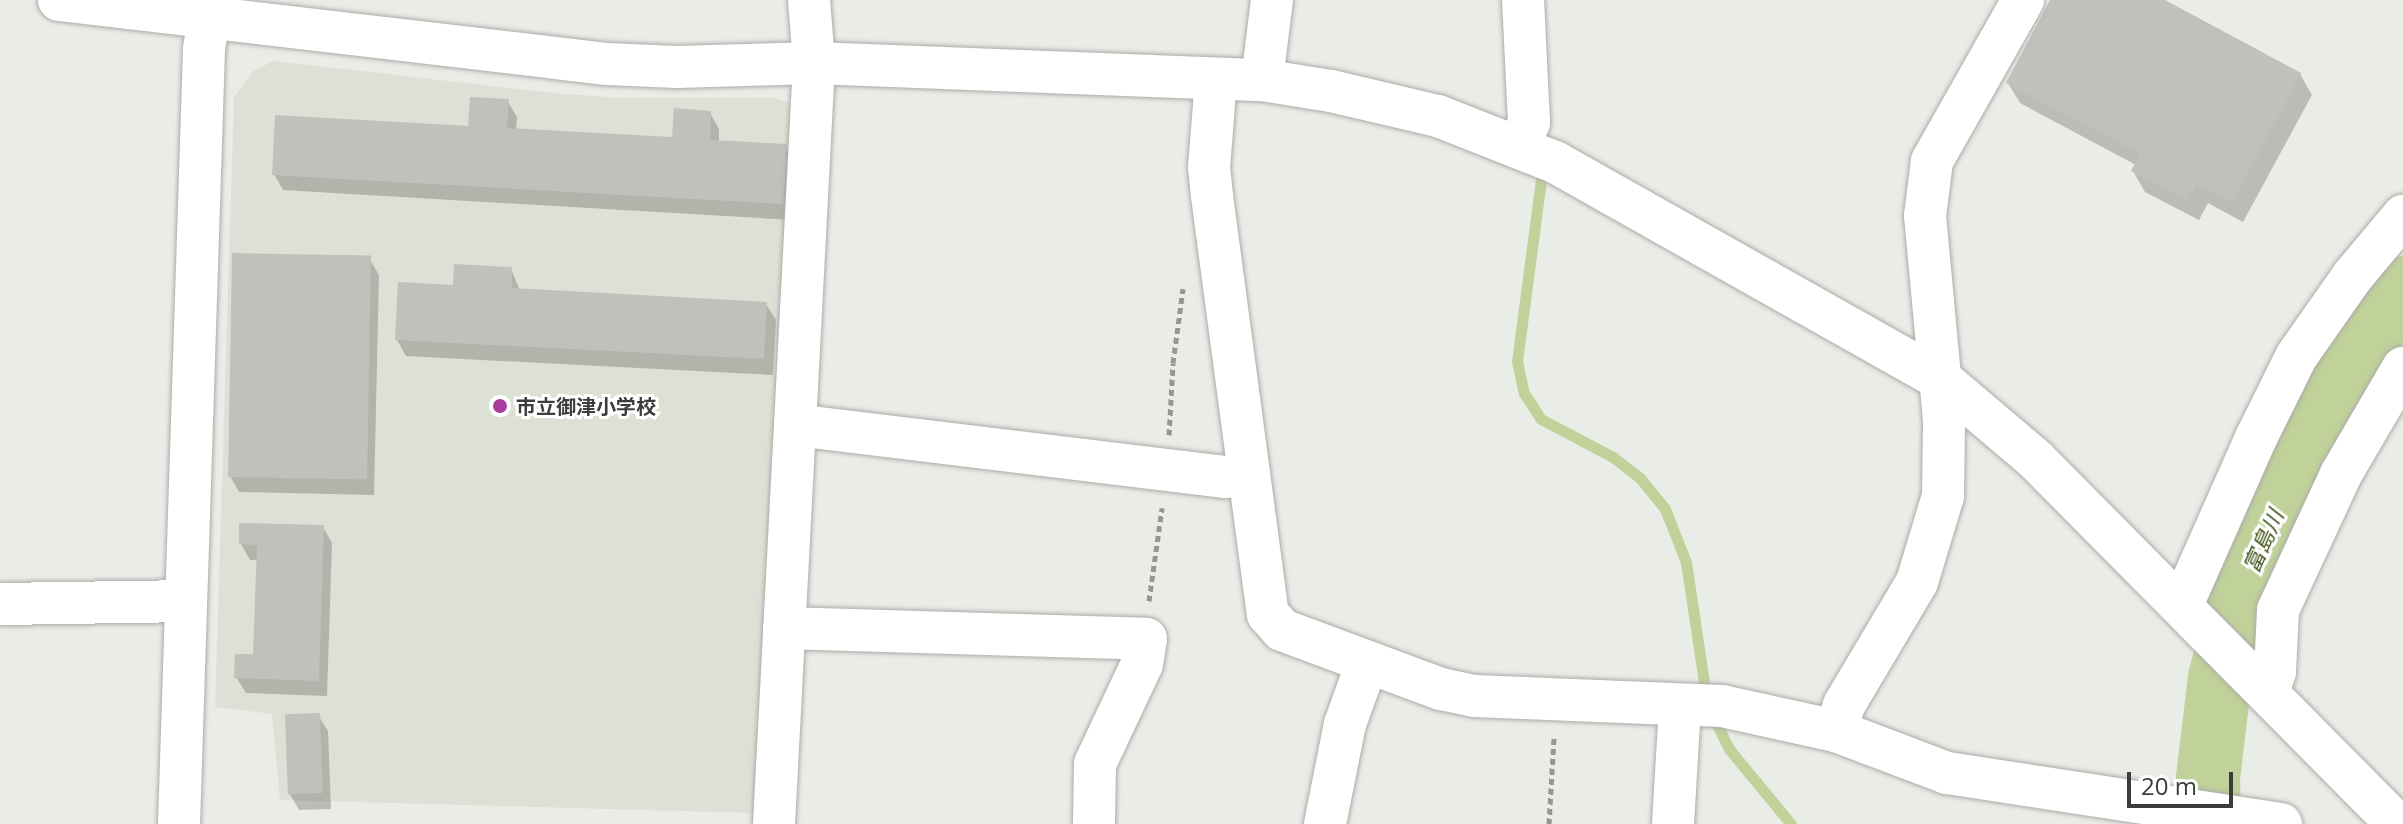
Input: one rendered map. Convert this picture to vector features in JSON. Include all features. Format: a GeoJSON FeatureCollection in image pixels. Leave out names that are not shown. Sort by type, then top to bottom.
{"type":"FeatureCollection","features":[{"type":"Feature","properties":{"kind":"street"},"geometry":{"type":"LineString","coordinates":[[59,0],[607,64],[677,67],[814,63],[1262,80],[1331,91],[1438,116],[1555,162],[1942,380],[2035,459],[2262,687],[2389,822]]}},
{"type":"Feature","properties":{"kind":"street"},"geometry":{"type":"LineString","coordinates":[[774,824],[814,63],[809,0]]}},
{"type":"Feature","properties":{"kind":"street"},"geometry":{"type":"LineString","coordinates":[[1262,80],[1272,0]]}},
{"type":"Feature","properties":{"kind":"street"},"geometry":{"type":"LineString","coordinates":[[1519,146],[1529,122],[1523,0]]}},
{"type":"Feature","properties":{"kind":"street"},"geometry":{"type":"LineString","coordinates":[[1836,731],[1844,705],[1917,582],[1943,496],[1942,380],[1925,216],[1932,161],[2023,0]]}},
{"type":"Feature","properties":{"kind":"street"},"geometry":{"type":"LineString","coordinates":[[179,824],[204,49],[209,19]]}},
{"type":"Feature","properties":{"kind":"street"},"geometry":{"type":"LineString","coordinates":[[1216,79],[1209,167],[1268,614],[1282,630],[1367,663],[1474,696],[1722,706],[1836,731],[1947,773],[2173,814],[2263,822]]}},
{"type":"Feature","properties":{"kind":"street"},"geometry":{"type":"LineString","coordinates":[[2190,614],[2257,436],[2296,357],[2352,277],[2403,216]]}},
{"type":"Feature","properties":{"kind":"street"},"geometry":{"type":"LineString","coordinates":[[2262,687],[2275,672],[2278,610],[2341,474],[2403,368]]}},
{"type":"Feature","properties":{"kind":"street"},"geometry":{"type":"LineString","coordinates":[[795,425],[1224,477],[1249,475]]}},
{"type":"Feature","properties":{"kind":"street"},"geometry":{"type":"LineString","coordinates":[[0,604],[186,601]]}},
{"type":"Feature","properties":{"kind":"street"},"geometry":{"type":"LineString","coordinates":[[784,628],[1146,639],[1142,664],[1095,764],[1094,824]]}},
{"type":"Feature","properties":{"kind":"street"},"geometry":{"type":"LineString","coordinates":[[1325,824],[1345,724],[1367,663]]}},
{"type":"Feature","properties":{"kind":"street"},"geometry":{"type":"LineString","coordinates":[[1673,824],[1680,706]]}},
{"type":"Feature","properties":{"kind":"path"},"geometry":{"type":"LineString","coordinates":[[1146,639],[1167,470],[1173,363],[1184,287]]}},
{"type":"Feature","properties":{"kind":"path"},"geometry":{"type":"LineString","coordinates":[[1549,824],[1556,700]]}},
{"type":"Feature","properties":{"kind":"shaded area","name":"市立御津小学校"},"geometry":{"type":"Polygon","coordinates":[[[273,61],[553,93],[617,98],[775,98],[793,104],[754,813],[280,800],[272,714],[215,707],[234,97],[252,72],[273,61]]]}},
{"type":"Feature","properties":{"kind":"building"},"geometry":{"type":"Polygon","coordinates":[[[2050,0],[2165,0],[2301,73],[2232,203],[2196,184],[2187,201],[2131,171],[2140,154],[2006,83],[2050,0]]]}},
{"type":"Feature","properties":{"kind":"building"},"geometry":{"type":"Polygon","coordinates":[[[470,97],[509,99],[507,128],[672,137],[674,108],[711,111],[710,140],[787,144],[783,204],[272,175],[275,115],[468,126],[470,97]]]}},
{"type":"Feature","properties":{"kind":"building"},"geometry":{"type":"Polygon","coordinates":[[[232,253],[371,255],[367,479],[228,477],[232,253]]]}},
{"type":"Feature","properties":{"kind":"building"},"geometry":{"type":"Polygon","coordinates":[[[454,264],[512,267],[512,288],[767,302],[764,359],[395,340],[398,282],[453,285],[454,264]]]}},
{"type":"Feature","properties":{"kind":"building"},"geometry":{"type":"Polygon","coordinates":[[[239,523],[324,525],[319,681],[234,678],[235,654],[253,654],[257,545],[239,544],[239,523]]]}},
{"type":"Feature","properties":{"kind":"building"},"geometry":{"type":"Polygon","coordinates":[[[320,713],[323,793],[288,794],[285,714],[320,713]]]}},
{"type":"Feature","properties":{"kind":"waterway"},"geometry":{"type":"LineString","coordinates":[[1543,164],[1517,361],[1524,393],[1541,419],[1613,457],[1640,478],[1665,509],[1686,562],[1706,696]]}},
{"type":"Feature","properties":{"kind":"waterway","name":"富島川"},"geometry":{"type":"LineString","coordinates":[[2209,824],[2208,778],[2220,678],[2251,559],[2354,359],[2403,288]]}},
{"type":"Feature","properties":{"kind":"waterway"},"geometry":{"type":"LineString","coordinates":[[1711,712],[1729,749],[1791,824]]}},
{"type":"Feature","properties":{"kind":"place","name":"市立御津小学校"},"geometry":{"type":"Point","coordinates":[500,406]}}]}
